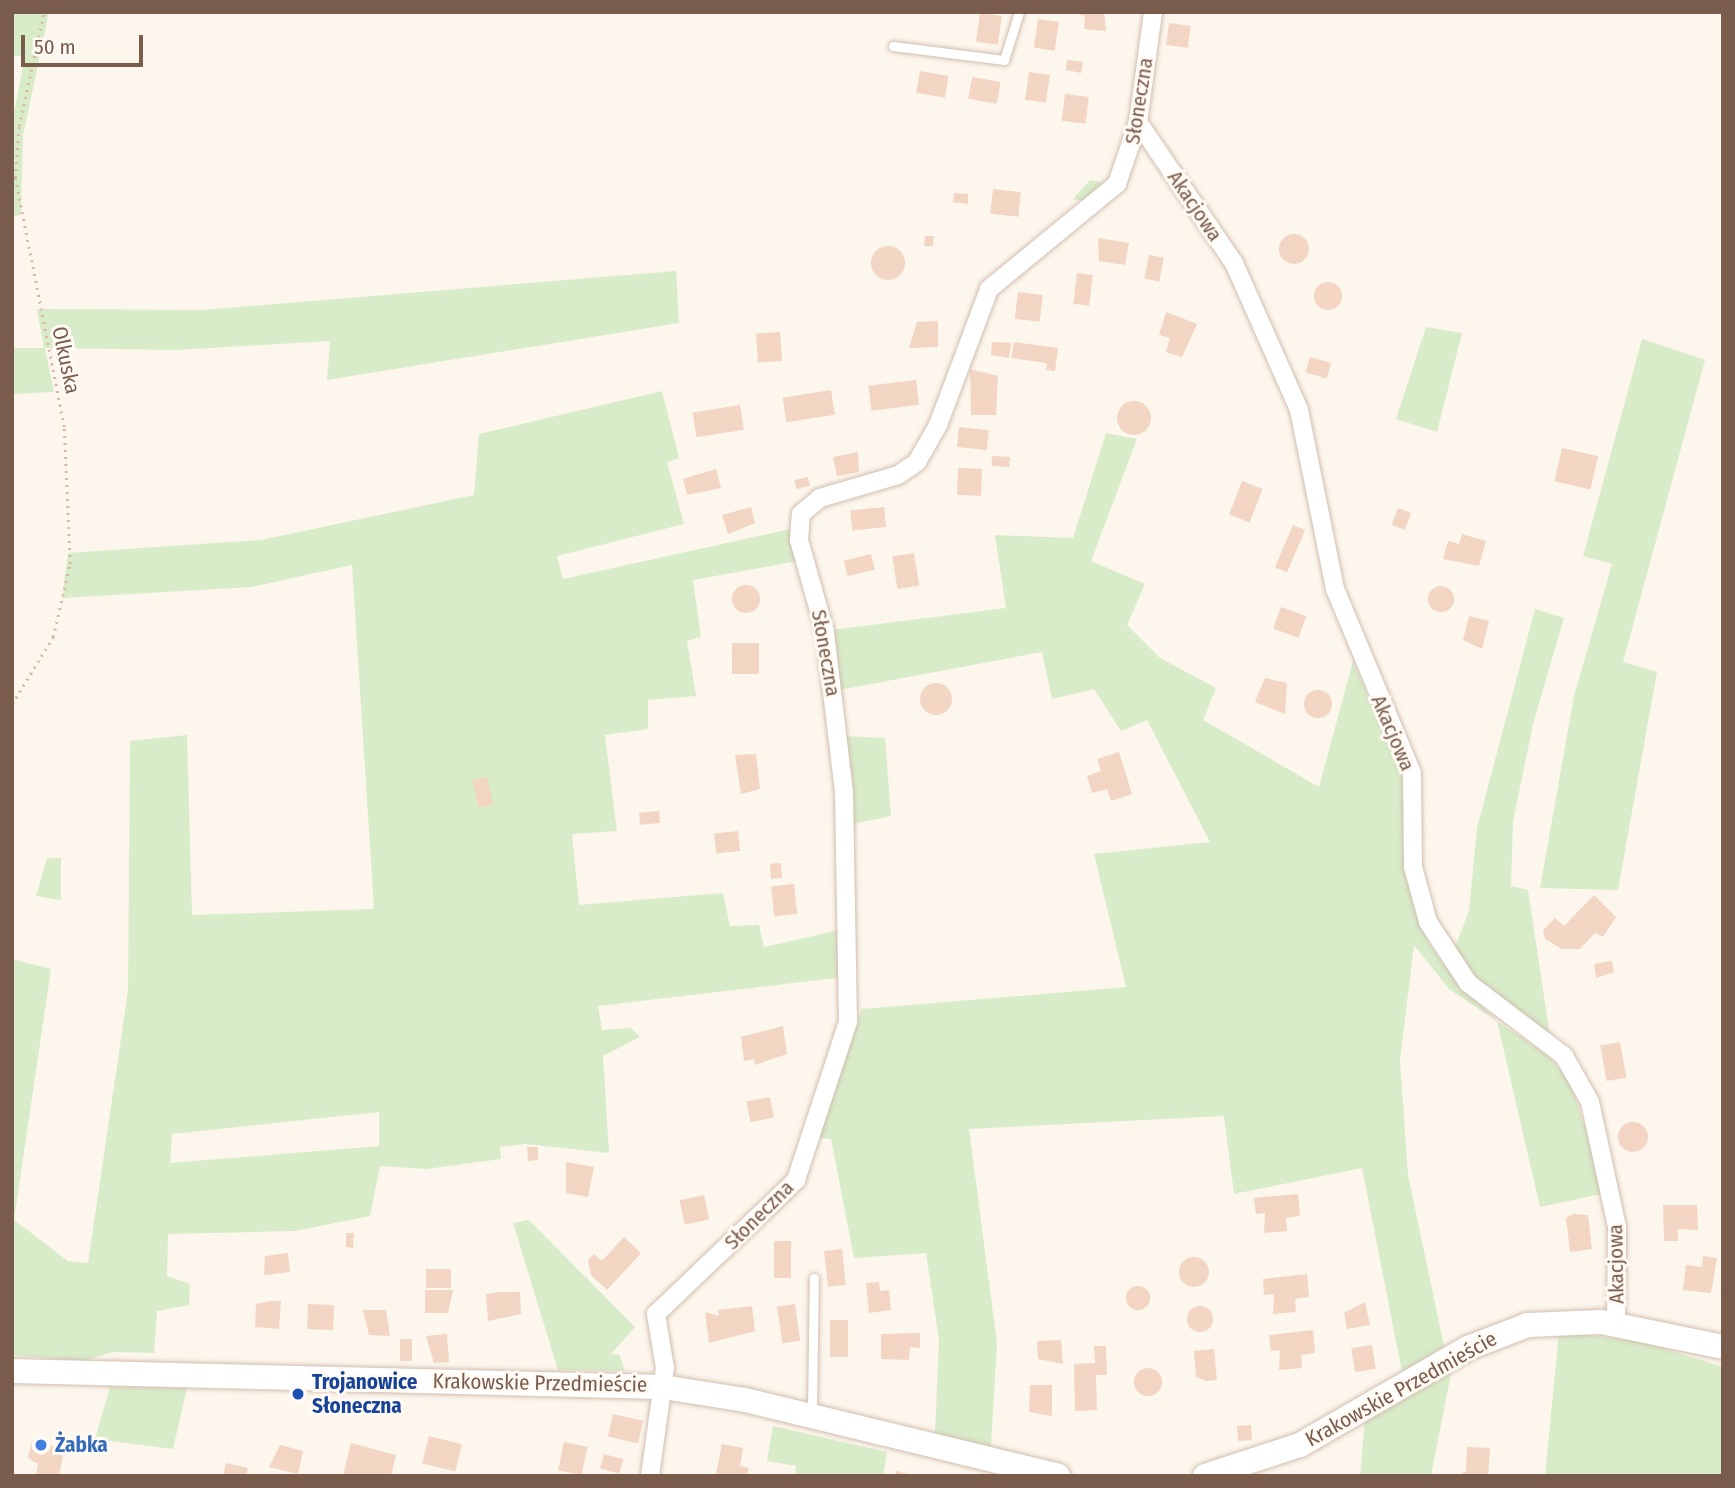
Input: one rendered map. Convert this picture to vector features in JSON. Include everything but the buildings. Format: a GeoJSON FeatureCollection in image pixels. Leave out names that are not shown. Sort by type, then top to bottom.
{"type":"FeatureCollection","features":[{"type":"Feature","properties":{"kind":"main road","name":"Krakowskie Przedmieście"},"geometry":{"type":"LineString","coordinates":[[1205,1476],[1310,1440],[1487,1339],[1552,1321],[1616,1324],[1723,1347]]}},
{"type":"Feature","properties":{"kind":"main road","name":"Krakowskie Przedmieście"},"geometry":{"type":"LineString","coordinates":[[12,1371],[663,1387],[811,1416],[1058,1476]]}},
{"type":"Feature","properties":{"kind":"street","name":"Słoneczna"},"geometry":{"type":"LineString","coordinates":[[663,1387],[656,1314],[796,1180],[850,1008],[844,792],[825,632],[799,540],[801,514],[820,498],[898,475],[924,454],[989,289],[1116,184],[1138,122],[1153,12]]}},
{"type":"Feature","properties":{"kind":"street","name":"Akacjowa"},"geometry":{"type":"LineString","coordinates":[[1138,122],[1234,263],[1299,410],[1335,589],[1412,773],[1413,867],[1428,922],[1468,983],[1564,1056],[1590,1102],[1614,1194],[1620,1257],[1616,1324]]}},
{"type":"Feature","properties":{"kind":"street"},"geometry":{"type":"LineString","coordinates":[[650,1476],[663,1387]]}},
{"type":"Feature","properties":{"kind":"lane"},"geometry":{"type":"LineString","coordinates":[[893,46],[1004,60],[1018,12]]}},
{"type":"Feature","properties":{"kind":"lane"},"geometry":{"type":"LineString","coordinates":[[811,1416],[814,1278]]}},
{"type":"Feature","properties":{"kind":"path","name":"Olkuska"},"geometry":{"type":"LineString","coordinates":[[12,704],[54,637],[70,564],[64,427],[15,178],[19,126],[44,12]]}},
{"type":"Feature","properties":{"kind":"green space"},"geometry":{"type":"Polygon","coordinates":[[[12,12],[49,12],[23,136],[21,215],[12,216],[12,122],[25,57],[12,55],[12,12]]]}},
{"type":"Feature","properties":{"kind":"green space"},"geometry":{"type":"Polygon","coordinates":[[[1090,180],[1110,184],[1093,202],[1073,199],[1090,180]]]}},
{"type":"Feature","properties":{"kind":"green space"},"geometry":{"type":"Polygon","coordinates":[[[676,271],[679,323],[327,380],[330,341],[175,350],[45,348],[54,392],[12,394],[12,348],[44,348],[37,309],[202,310],[676,271]]]}},
{"type":"Feature","properties":{"kind":"green space"},"geometry":{"type":"Polygon","coordinates":[[[1426,327],[1462,333],[1437,432],[1396,419],[1426,327]]]}},
{"type":"Feature","properties":{"kind":"green space"},"geometry":{"type":"Polygon","coordinates":[[[1642,339],[1705,360],[1623,662],[1657,672],[1618,890],[1540,888],[1574,696],[1612,564],[1583,556],[1642,339]]]}},
{"type":"Feature","properties":{"kind":"green space"},"geometry":{"type":"Polygon","coordinates":[[[662,391],[679,458],[667,462],[684,524],[557,556],[563,579],[790,529],[798,561],[693,580],[701,637],[687,641],[696,696],[648,700],[648,729],[605,735],[617,831],[572,834],[579,905],[723,893],[730,926],[759,925],[764,947],[840,930],[845,977],[598,1006],[602,1030],[631,1028],[640,1037],[603,1056],[609,1153],[525,1144],[500,1147],[501,1159],[426,1169],[380,1166],[370,1216],[295,1231],[168,1234],[167,1276],[190,1284],[189,1305],[157,1311],[154,1353],[113,1352],[83,1361],[12,1355],[12,959],[51,969],[14,1220],[68,1261],[88,1263],[128,991],[130,741],[187,735],[192,915],[374,909],[352,565],[252,587],[62,598],[68,553],[261,540],[474,495],[479,434],[662,391]],[[379,1112],[172,1134],[170,1163],[379,1146],[379,1112]]]}},
{"type":"Feature","properties":{"kind":"green space"},"geometry":{"type":"Polygon","coordinates":[[[1106,433],[1137,439],[1091,561],[1145,584],[1127,625],[1160,658],[1216,688],[1203,720],[1319,787],[1353,661],[1404,782],[1405,873],[1428,942],[1456,981],[1497,1021],[1449,989],[1414,945],[1400,1060],[1408,1175],[1444,1346],[1402,1372],[1362,1168],[1234,1194],[1224,1116],[969,1129],[997,1343],[991,1446],[935,1433],[939,1340],[926,1253],[854,1258],[831,1139],[819,1138],[862,1009],[1126,987],[1094,854],[1210,842],[1147,720],[1121,731],[1094,689],[1052,699],[1042,652],[839,690],[831,630],[1006,608],[995,535],[1073,538],[1106,433]]]}},
{"type":"Feature","properties":{"kind":"green space"},"geometry":{"type":"Polygon","coordinates":[[[1535,609],[1564,618],[1533,724],[1513,822],[1511,886],[1528,890],[1550,1036],[1498,1002],[1453,952],[1469,911],[1477,828],[1535,609]]]}},
{"type":"Feature","properties":{"kind":"green space"},"geometry":{"type":"Polygon","coordinates":[[[844,736],[885,738],[891,816],[853,824],[844,736]]]}},
{"type":"Feature","properties":{"kind":"green space"},"geometry":{"type":"Polygon","coordinates":[[[47,858],[61,858],[61,900],[36,896],[47,858]]]}},
{"type":"Feature","properties":{"kind":"green space"},"geometry":{"type":"Polygon","coordinates":[[[1497,1021],[1547,1055],[1570,1082],[1607,1193],[1540,1207],[1497,1021]]]}},
{"type":"Feature","properties":{"kind":"green space"},"geometry":{"type":"Polygon","coordinates":[[[529,1220],[635,1327],[611,1354],[619,1354],[625,1371],[558,1370],[513,1223],[529,1220]]]}},
{"type":"Feature","properties":{"kind":"green space"},"geometry":{"type":"Polygon","coordinates":[[[1559,1332],[1643,1342],[1723,1367],[1722,1476],[1545,1476],[1559,1332]]]}},
{"type":"Feature","properties":{"kind":"green space"},"geometry":{"type":"Polygon","coordinates":[[[1451,1373],[1431,1476],[1360,1476],[1365,1419],[1451,1373]]]}},
{"type":"Feature","properties":{"kind":"green space"},"geometry":{"type":"Polygon","coordinates":[[[110,1387],[187,1388],[173,1449],[95,1439],[110,1387]]]}},
{"type":"Feature","properties":{"kind":"green space"},"geometry":{"type":"Polygon","coordinates":[[[773,1426],[887,1452],[883,1476],[795,1476],[796,1466],[767,1461],[773,1426]]]}},
{"type":"Feature","properties":{"kind":"place","name":"Trojanowice Słoneczna"},"geometry":{"type":"Point","coordinates":[298,1394]}},
{"type":"Feature","properties":{"kind":"place","name":"Żabka"},"geometry":{"type":"Point","coordinates":[41,1445]}}]}
